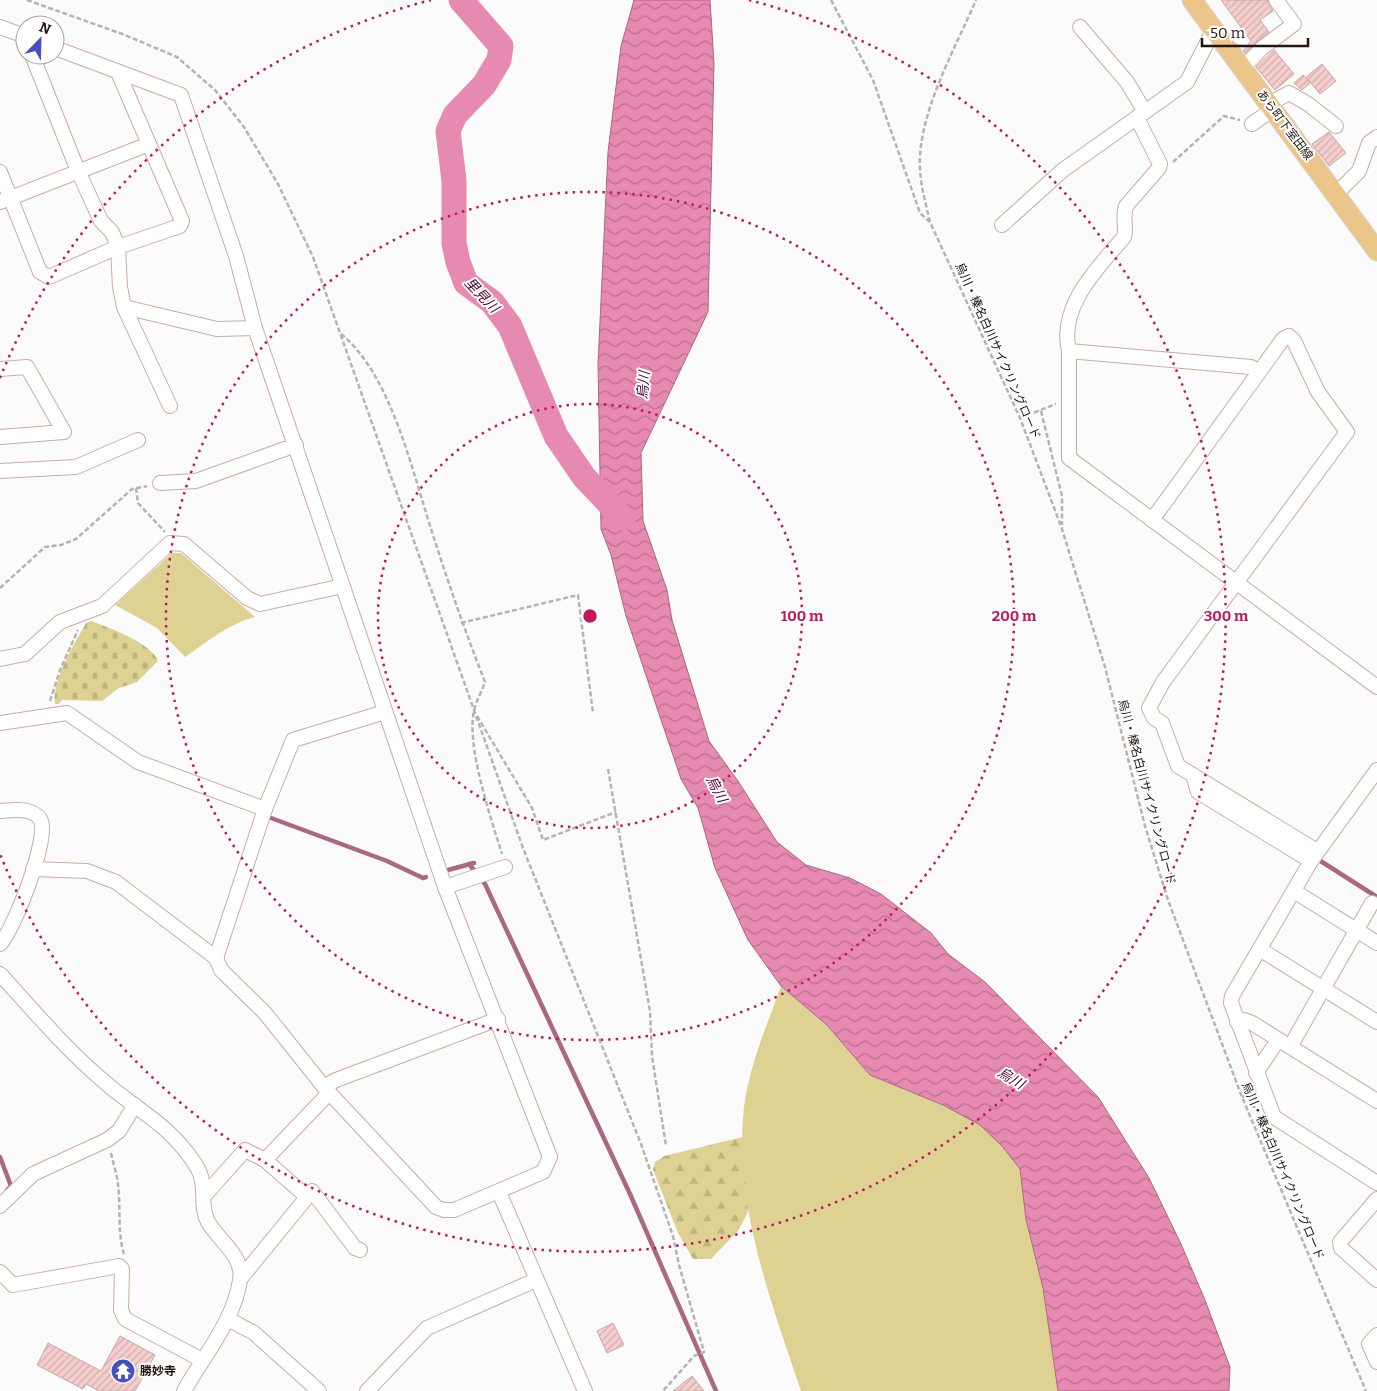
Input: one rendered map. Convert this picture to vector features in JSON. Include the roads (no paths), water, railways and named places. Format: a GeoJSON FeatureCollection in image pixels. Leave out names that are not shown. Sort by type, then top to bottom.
{"type":"FeatureCollection","features":[{"type":"Feature","properties":{"kind":"main road","name":"あら町下室田線"},"geometry":{"type":"LineString","coordinates":[[1192,0],[1377,251]]}},
{"type":"Feature","properties":{"kind":"street"},"geometry":{"type":"LineString","coordinates":[[1242,70],[1262,48],[1294,24],[1276,0]]}},
{"type":"Feature","properties":{"kind":"street"},"geometry":{"type":"LineString","coordinates":[[0,27],[15,33]]}},
{"type":"Feature","properties":{"kind":"street"},"geometry":{"type":"LineString","coordinates":[[1080,27],[1127,82],[1160,164],[1159,168],[1126,206],[1123,214],[1124,236],[1090,276],[1077,299],[1066,337],[1069,351],[1069,458],[1377,687]]}},
{"type":"Feature","properties":{"kind":"street"},"geometry":{"type":"LineString","coordinates":[[1002,225],[1063,170],[1187,82],[1214,31]]}},
{"type":"Feature","properties":{"kind":"street"},"geometry":{"type":"LineString","coordinates":[[33,869],[87,871],[116,882],[216,958],[220,970],[265,1013],[327,1090],[436,1207],[444,1210],[454,1210],[543,1172],[550,1157],[498,1019],[445,887],[255,328],[236,256],[181,95],[65,52]]}},
{"type":"Feature","properties":{"kind":"street"},"geometry":{"type":"LineString","coordinates":[[36,65],[78,171],[101,221],[112,232],[118,247],[120,287],[124,307],[170,406]]}},
{"type":"Feature","properties":{"kind":"street"},"geometry":{"type":"LineString","coordinates":[[0,172],[5,200],[40,272],[49,277],[118,247],[180,226],[182,221],[118,72]]}},
{"type":"Feature","properties":{"kind":"street"},"geometry":{"type":"LineString","coordinates":[[1252,124],[1271,106],[1289,93],[1308,104],[1336,126]]}},
{"type":"Feature","properties":{"kind":"street"},"geometry":{"type":"LineString","coordinates":[[1336,194],[1359,171],[1369,143],[1377,137]]}},
{"type":"Feature","properties":{"kind":"street"},"geometry":{"type":"LineString","coordinates":[[5,200],[149,144]]}},
{"type":"Feature","properties":{"kind":"street"},"geometry":{"type":"LineString","coordinates":[[124,307],[217,329],[255,328]]}},
{"type":"Feature","properties":{"kind":"street"},"geometry":{"type":"LineString","coordinates":[[1152,520],[1258,371],[1283,339],[1289,336],[1294,341],[1318,392],[1347,432],[1162,682],[1149,708],[1154,718],[1162,723],[1178,766],[1242,812],[1314,856]]}},
{"type":"Feature","properties":{"kind":"street"},"geometry":{"type":"LineString","coordinates":[[1069,351],[1251,366],[1258,371]]}},
{"type":"Feature","properties":{"kind":"street"},"geometry":{"type":"LineString","coordinates":[[0,369],[27,367],[64,432],[0,437]]}},
{"type":"Feature","properties":{"kind":"street"},"geometry":{"type":"LineString","coordinates":[[0,471],[76,467],[138,440]]}},
{"type":"Feature","properties":{"kind":"street"},"geometry":{"type":"LineString","coordinates":[[160,484],[196,480],[296,445]]}},
{"type":"Feature","properties":{"kind":"street"},"geometry":{"type":"LineString","coordinates":[[0,659],[25,654],[60,622],[102,606],[170,544],[184,544],[247,598],[260,604],[343,586]]}},
{"type":"Feature","properties":{"kind":"street"},"geometry":{"type":"LineString","coordinates":[[216,958],[265,809],[292,740],[385,712]]}},
{"type":"Feature","properties":{"kind":"street"},"geometry":{"type":"LineString","coordinates":[[0,723],[67,713],[138,762],[265,809]]}},
{"type":"Feature","properties":{"kind":"street"},"geometry":{"type":"LineString","coordinates":[[1377,770],[1314,856],[1261,950],[1232,996],[1231,1003],[1258,1078],[1264,1086],[1274,1117],[1377,1183]]}},
{"type":"Feature","properties":{"kind":"street"},"geometry":{"type":"LineString","coordinates":[[0,811],[20,809],[34,814],[40,819],[43,827],[42,839],[33,869],[11,930],[0,944]]}},
{"type":"Feature","properties":{"kind":"street"},"geometry":{"type":"LineString","coordinates":[[1242,812],[1263,817],[1314,856]]}},
{"type":"Feature","properties":{"kind":"street"},"geometry":{"type":"LineString","coordinates":[[445,887],[505,867]]}},
{"type":"Feature","properties":{"kind":"street"},"geometry":{"type":"LineString","coordinates":[[1294,891],[1377,943]]}},
{"type":"Feature","properties":{"kind":"street"},"geometry":{"type":"LineString","coordinates":[[1290,1047],[1372,903]]}},
{"type":"Feature","properties":{"kind":"street"},"geometry":{"type":"LineString","coordinates":[[1261,950],[1377,1022]]}},
{"type":"Feature","properties":{"kind":"street"},"geometry":{"type":"LineString","coordinates":[[0,974],[77,1058],[101,1080],[160,1122],[180,1145],[201,1176],[207,1220],[236,1256],[241,1278]]}},
{"type":"Feature","properties":{"kind":"street"},"geometry":{"type":"LineString","coordinates":[[265,1160],[336,1080],[498,1019]]}},
{"type":"Feature","properties":{"kind":"street"},"geometry":{"type":"LineString","coordinates":[[1237,1022],[1244,1020],[1252,1023],[1377,1102]]}},
{"type":"Feature","properties":{"kind":"street"},"geometry":{"type":"LineString","coordinates":[[1258,1078],[1278,1040]]}},
{"type":"Feature","properties":{"kind":"street"},"geometry":{"type":"LineString","coordinates":[[0,1206],[33,1174],[107,1140],[119,1132],[136,1105]]}},
{"type":"Feature","properties":{"kind":"street"},"geometry":{"type":"LineString","coordinates":[[205,1195],[245,1150],[265,1160],[306,1196]]}},
{"type":"Feature","properties":{"kind":"street"},"geometry":{"type":"LineString","coordinates":[[184,1391],[228,1319],[241,1278],[312,1191],[355,1248],[360,1250]]}},
{"type":"Feature","properties":{"kind":"street"},"geometry":{"type":"LineString","coordinates":[[499,1192],[585,1391]]}},
{"type":"Feature","properties":{"kind":"street"},"geometry":{"type":"LineString","coordinates":[[1377,1198],[1340,1242],[1341,1248],[1377,1280]]}},
{"type":"Feature","properties":{"kind":"street"},"geometry":{"type":"LineString","coordinates":[[0,1272],[13,1285],[119,1266],[122,1269],[121,1310],[125,1319],[202,1360]]}},
{"type":"Feature","properties":{"kind":"street"},"geometry":{"type":"LineString","coordinates":[[367,1391],[427,1328],[536,1280]]}},
{"type":"Feature","properties":{"kind":"street"},"geometry":{"type":"LineString","coordinates":[[228,1319],[254,1334],[319,1391]]}},
{"type":"Feature","properties":{"kind":"street"},"geometry":{"type":"LineString","coordinates":[[1377,1335],[1369,1344],[1377,1362]]}},
{"type":"Feature","properties":{"kind":"water","name":"烏川"},"geometry":{"type":"Polygon","coordinates":[[[634,0],[710,0],[714,64],[708,312],[641,453],[643,521],[667,590],[672,620],[709,741],[738,781],[777,842],[806,865],[850,878],[881,894],[931,933],[948,954],[985,982],[1098,1097],[1149,1178],[1181,1244],[1205,1300],[1230,1367],[1229,1391],[1058,1391],[1043,1288],[1026,1219],[1020,1169],[1002,1146],[980,1125],[943,1105],[870,1075],[827,1025],[781,986],[748,940],[715,868],[698,808],[681,779],[626,616],[611,555],[601,529],[598,364],[608,152],[621,46],[634,0]]]}},
{"type":"Feature","properties":{"kind":"waterway","name":"里見川"},"geometry":{"type":"LineString","coordinates":[[461,0],[501,46],[499,60],[484,85],[455,115],[448,131],[454,181],[454,243],[458,262],[466,283],[492,302],[510,326],[556,436],[584,477],[623,518]]}},
{"type":"Feature","properties":{"kind":"waterway"},"geometry":{"type":"LineString","coordinates":[[271,818],[387,861],[423,878],[426,877]]}},
{"type":"Feature","properties":{"kind":"waterway"},"geometry":{"type":"LineString","coordinates":[[1319,860],[1377,897]]}},
{"type":"Feature","properties":{"kind":"waterway"},"geometry":{"type":"LineString","coordinates":[[448,870],[474,863]]}},
{"type":"Feature","properties":{"kind":"waterway"},"geometry":{"type":"LineString","coordinates":[[469,864],[485,884],[630,1194],[716,1391]]}},
{"type":"Feature","properties":{"kind":"waterway"},"geometry":{"type":"LineString","coordinates":[[0,1157],[11,1186],[7,1190]]}},
{"type":"Feature","properties":{"kind":"place","name":"勝妙寺"},"geometry":{"type":"Point","coordinates":[123,1371]}}]}
